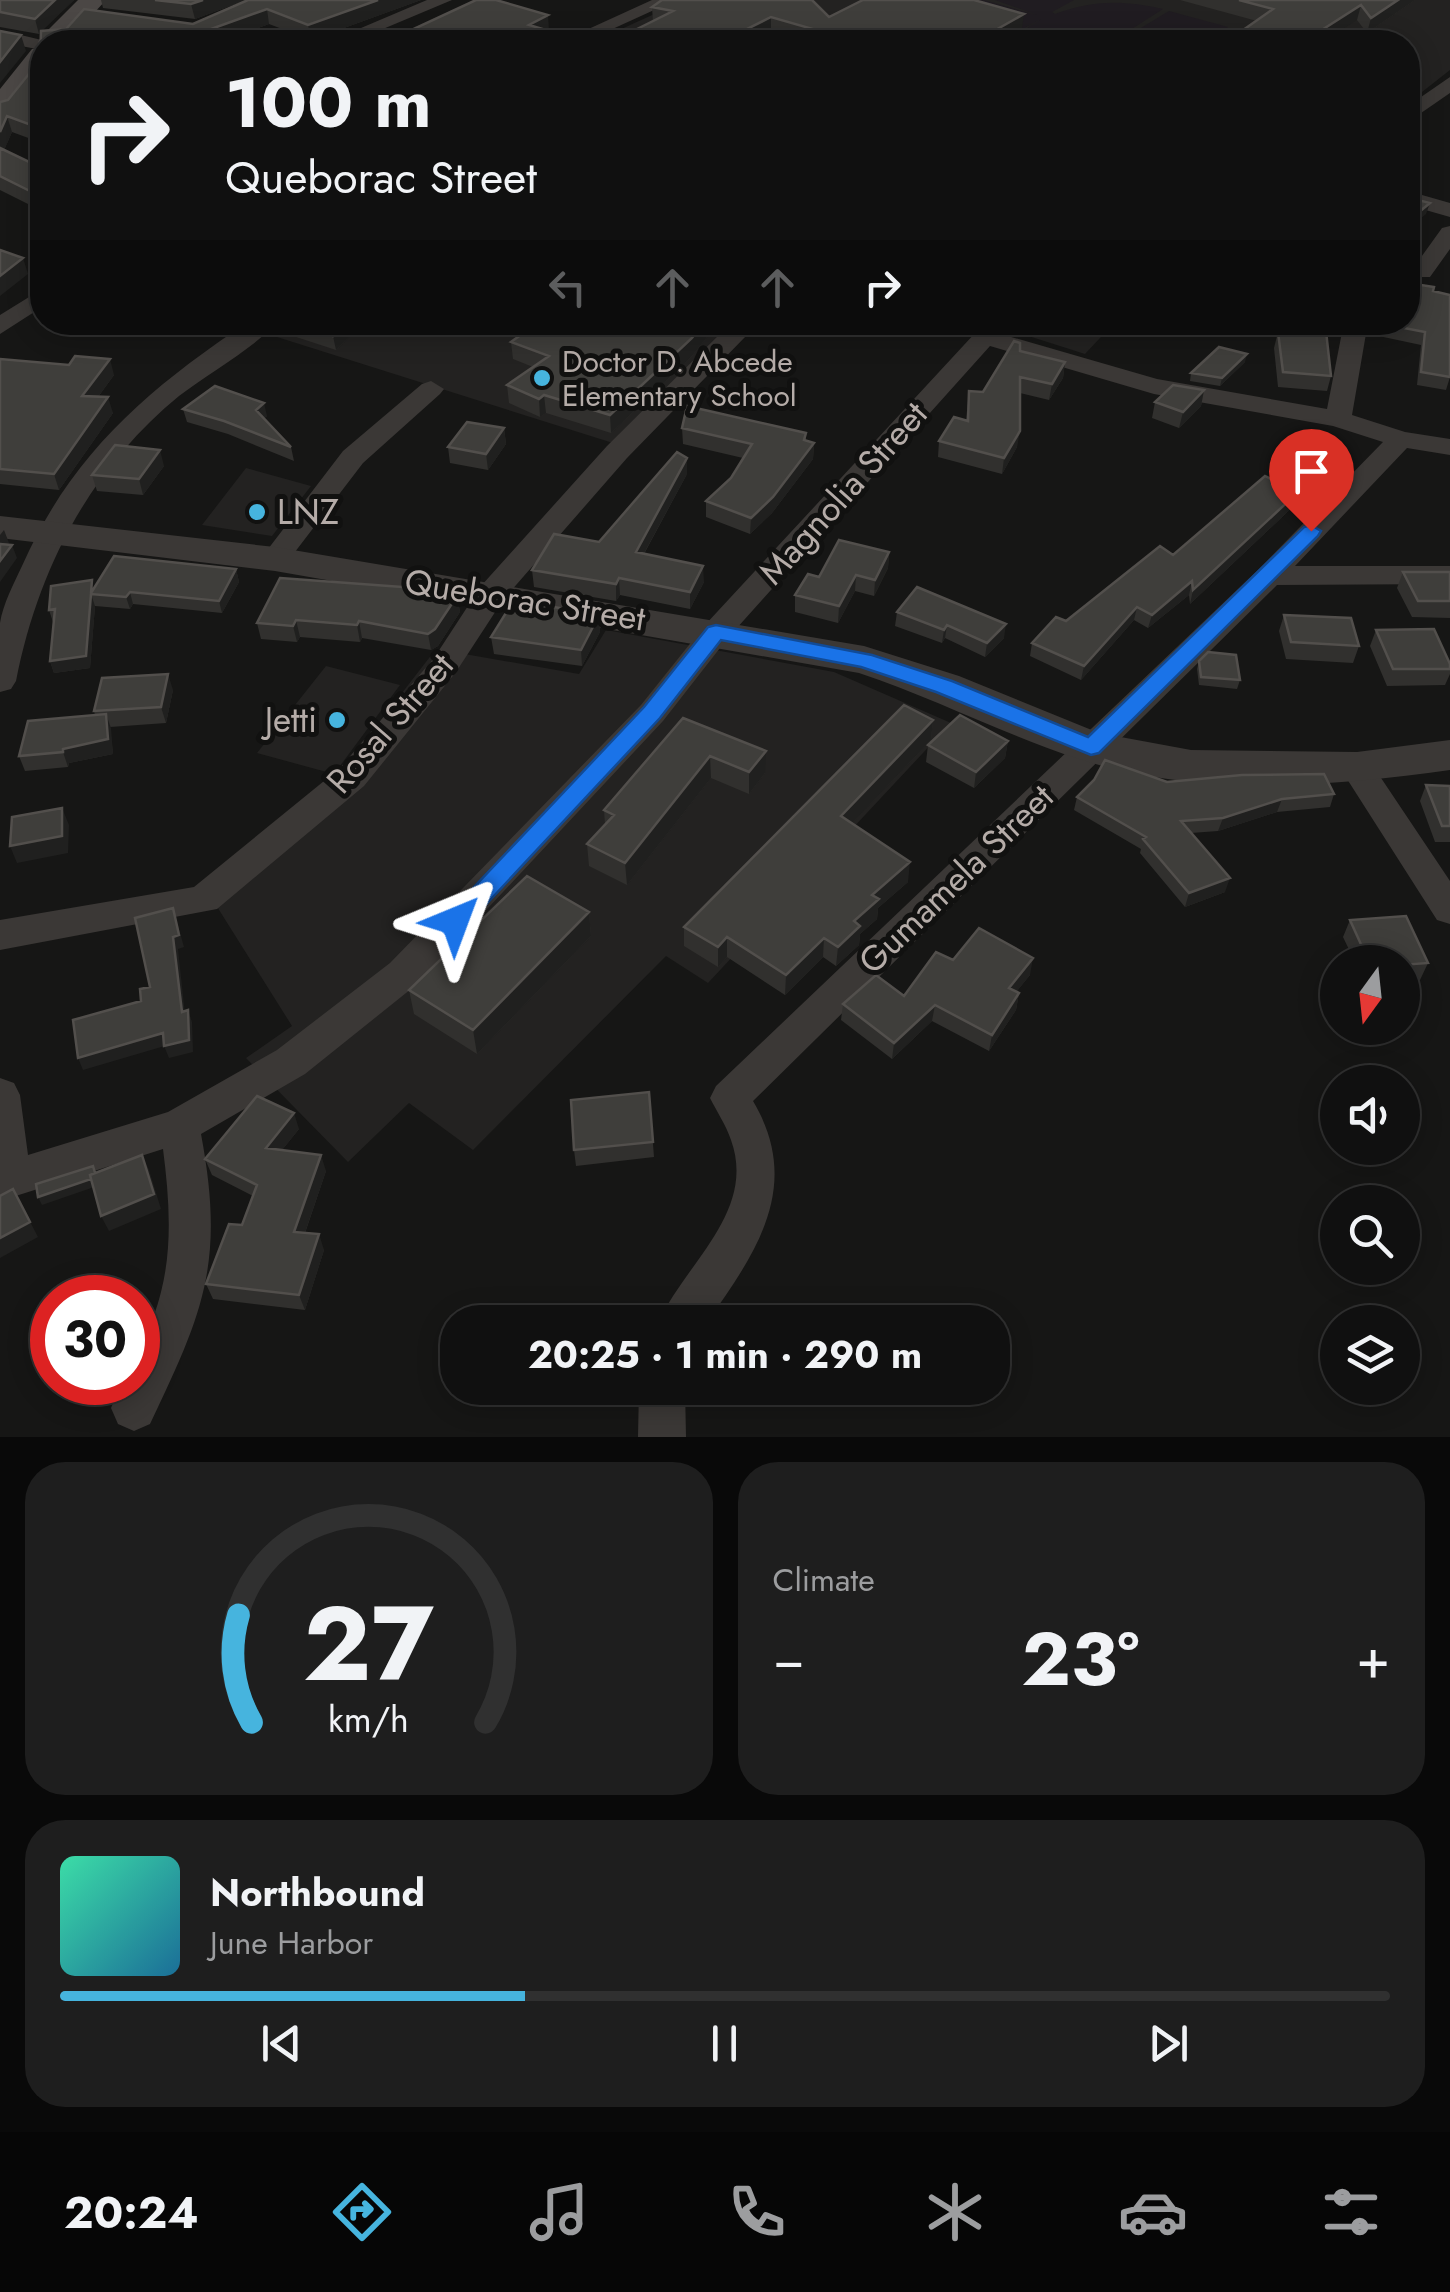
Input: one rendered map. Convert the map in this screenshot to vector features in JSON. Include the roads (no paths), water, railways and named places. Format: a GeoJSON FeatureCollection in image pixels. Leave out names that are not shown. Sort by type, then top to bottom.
{"type":"FeatureCollection","features":[{"type":"Feature","properties":{"kind":"main road"},"geometry":{"type":"LineString","coordinates":[[68,30],[93,11]]}},
{"type":"Feature","properties":{"kind":"main road"},"geometry":{"type":"LineString","coordinates":[[0,108],[30,76]]}},
{"type":"Feature","properties":{"kind":"street"},"geometry":{"type":"LineString","coordinates":[[367,30],[443,0]]}},
{"type":"Feature","properties":{"kind":"street"},"geometry":{"type":"LineString","coordinates":[[597,30],[667,0]]}},
{"type":"Feature","properties":{"kind":"street"},"geometry":{"type":"LineString","coordinates":[[0,36],[30,42]]}},
{"type":"Feature","properties":{"kind":"street"},"geometry":{"type":"LineString","coordinates":[[1420,107],[1450,83]]}},
{"type":"Feature","properties":{"kind":"street"},"geometry":{"type":"LineString","coordinates":[[1420,201],[1450,210]]}},
{"type":"Feature","properties":{"kind":"street"},"geometry":{"type":"LineString","coordinates":[[1420,268],[1450,234]]}},
{"type":"Feature","properties":{"kind":"street"},"geometry":{"type":"LineString","coordinates":[[1420,274],[1450,276]]}},
{"type":"Feature","properties":{"kind":"street"},"geometry":{"type":"LineString","coordinates":[[0,327],[30,305]]}},
{"type":"Feature","properties":{"kind":"street"},"geometry":{"type":"LineString","coordinates":[[0,681],[6,644],[51,533],[111,444],[174,386],[247,335]]}},
{"type":"Feature","properties":{"kind":"street","name":"Rosal Street"},"geometry":{"type":"LineString","coordinates":[[0,935],[204,899],[352,777],[445,665],[492,593],[616,452],[733,335]]}},
{"type":"Feature","properties":{"kind":"street"},"geometry":{"type":"LineString","coordinates":[[1347,335],[1338,419],[1400,439],[1450,447]]}},
{"type":"Feature","properties":{"kind":"street","name":"Magnolia Street"},"geometry":{"type":"LineString","coordinates":[[6,1181],[180,1126],[291,1062],[403,974],[652,713],[716,632],[985,337],[1154,386],[1338,419]]}},
{"type":"Feature","properties":{"kind":"street"},"geometry":{"type":"LineString","coordinates":[[275,559],[352,457],[432,389]]}},
{"type":"Feature","properties":{"kind":"street","name":"Gumamela Street"},"geometry":{"type":"LineString","coordinates":[[692,1305],[743,1226],[756,1181],[754,1144],[730,1098],[1269,576],[1400,439]]}},
{"type":"Feature","properties":{"kind":"street","name":"Queborac Street"},"geometry":{"type":"LineString","coordinates":[[0,528],[275,559],[492,593],[864,660],[944,686],[1091,747],[1191,766],[1357,768],[1450,755]]}},
{"type":"Feature","properties":{"kind":"street"},"geometry":{"type":"LineString","coordinates":[[1269,576],[1450,575]]}},
{"type":"Feature","properties":{"kind":"street"},"geometry":{"type":"LineString","coordinates":[[1357,768],[1450,910]]}},
{"type":"Feature","properties":{"kind":"street"},"geometry":{"type":"LineString","coordinates":[[0,1095],[6,1181]]}},
{"type":"Feature","properties":{"kind":"street"},"geometry":{"type":"LineString","coordinates":[[134,1408],[178,1312],[191,1250],[191,1190],[180,1126]]}},
{"type":"Feature","properties":{"kind":"street"},"geometry":{"type":"LineString","coordinates":[[662,1405],[662,1437]]}},
{"type":"Feature","properties":{"kind":"place","name":"Doctor D. Abcede Elementary School"},"geometry":{"type":"Point","coordinates":[542,378]}},
{"type":"Feature","properties":{"kind":"place","name":"LNZ"},"geometry":{"type":"Point","coordinates":[257,512]}},
{"type":"Feature","properties":{"kind":"place","name":"Jetti"},"geometry":{"type":"Point","coordinates":[337,720]}}]}
